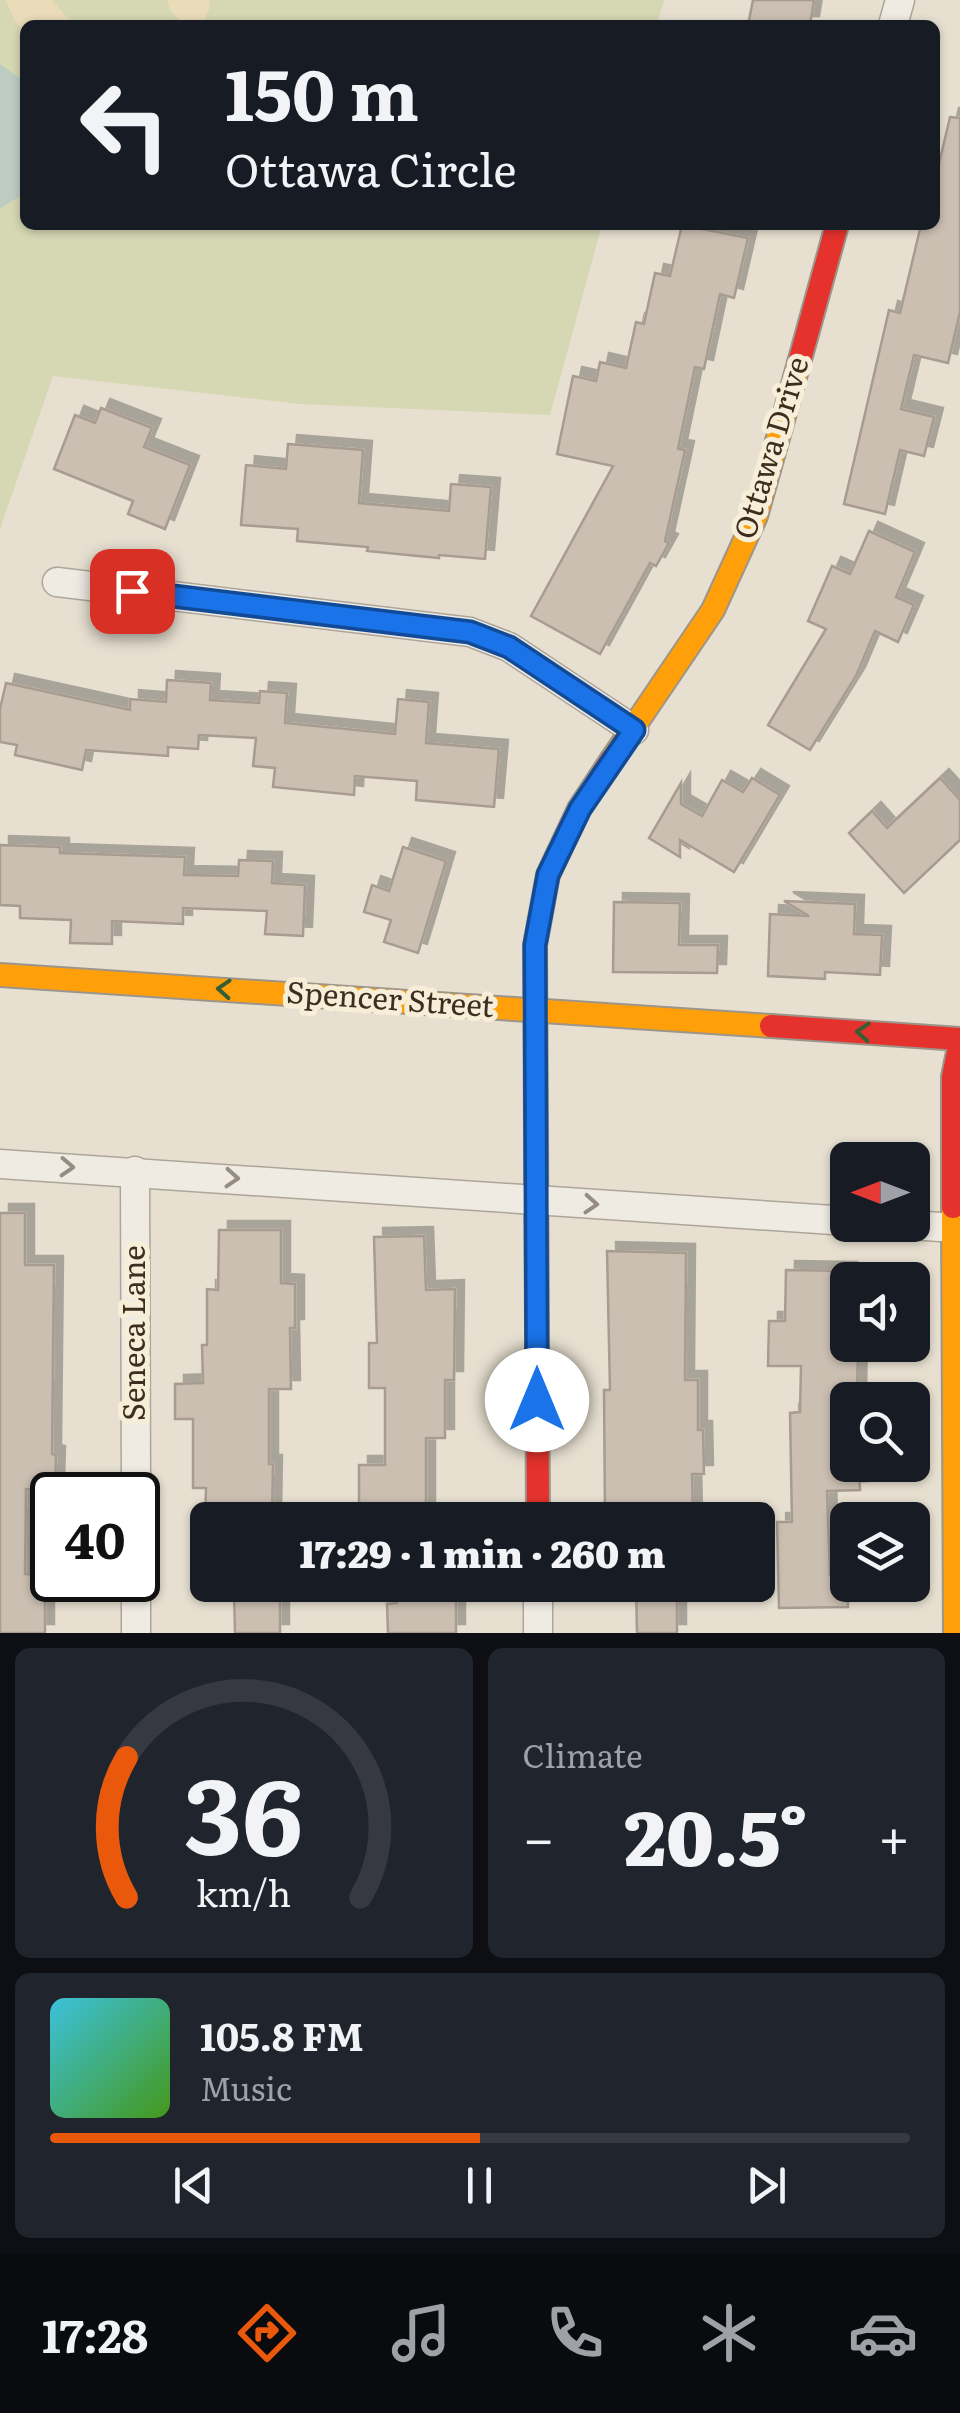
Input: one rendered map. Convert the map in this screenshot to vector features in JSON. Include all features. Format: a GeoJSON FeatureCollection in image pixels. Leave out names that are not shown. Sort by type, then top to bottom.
{"type":"FeatureCollection","features":[{"type":"Feature","properties":{"kind":"street","name":"Ottawa Drive"},"geometry":{"type":"LineString","coordinates":[[538,1502],[535,945],[548,875],[580,809],[714,610],[756,516],[837,230]]}},
{"type":"Feature","properties":{"kind":"street"},"geometry":{"type":"LineString","coordinates":[[57,582],[470,632],[509,647],[634,730]]}},
{"type":"Feature","properties":{"kind":"street","name":"Spencer Street"},"geometry":{"type":"LineString","coordinates":[[0,975],[960,1040]]}},
{"type":"Feature","properties":{"kind":"street"},"geometry":{"type":"LineString","coordinates":[[955,1633],[954,1077],[960,1040]]}},
{"type":"Feature","properties":{"kind":"street"},"geometry":{"type":"LineString","coordinates":[[0,1164],[830,1220]]}},
{"type":"Feature","properties":{"kind":"street","name":"Seneca Lane"},"geometry":{"type":"LineString","coordinates":[[134,1171],[136,1472]]}},
{"type":"Feature","properties":{"kind":"street"},"geometry":{"type":"LineString","coordinates":[[930,1226],[954,1228]]}},
{"type":"Feature","properties":{"kind":"street"},"geometry":{"type":"LineString","coordinates":[[136,1602],[136,1633]]}},
{"type":"Feature","properties":{"kind":"street"},"geometry":{"type":"LineString","coordinates":[[538,1602],[538,1633]]}},
{"type":"Feature","properties":{"kind":"green space"},"geometry":{"type":"Polygon","coordinates":[[[0,0],[664,0],[658,20],[20,20],[20,230],[601,230],[550,415],[300,404],[53,376],[0,529],[0,0]]]}},
{"type":"Feature","properties":{"kind":"sand"},"geometry":{"type":"Polygon","coordinates":[[[6,0],[52,0],[69,20],[20,20],[20,28],[6,0]]]}},
{"type":"Feature","properties":{"kind":"sand"},"geometry":{"type":"Polygon","coordinates":[[[167,0],[209,0],[210,7],[204,20],[181,20],[167,0]]]}},
{"type":"Feature","properties":{"kind":"shaded area"},"geometry":{"type":"Polygon","coordinates":[[[0,64],[20,78],[20,197],[0,208],[0,64]]]}},
{"type":"Feature","properties":{"kind":"building"},"geometry":{"type":"Polygon","coordinates":[[[753,0],[814,0],[811,20],[749,20],[753,0]]]}},
{"type":"Feature","properties":{"kind":"building"},"geometry":{"type":"Polygon","coordinates":[[[950,117],[960,118],[960,312],[948,363],[914,355],[901,409],[934,417],[924,456],[900,450],[885,514],[844,504],[889,310],[900,313],[920,230],[940,230],[940,160],[950,117]]]}},
{"type":"Feature","properties":{"kind":"building"},"geometry":{"type":"Polygon","coordinates":[[[681,230],[707,230],[748,238],[734,298],[720,294],[704,369],[695,367],[678,449],[685,450],[665,541],[669,543],[656,566],[650,563],[600,654],[531,616],[613,466],[557,454],[573,376],[596,381],[600,362],[626,368],[636,322],[644,324],[655,273],[670,276],[681,230]]]}},
{"type":"Feature","properties":{"kind":"building"},"geometry":{"type":"Polygon","coordinates":[[[101,408],[152,428],[144,447],[190,465],[165,529],[128,514],[133,501],[54,469],[75,415],[95,423],[101,408]]]}},
{"type":"Feature","properties":{"kind":"building"},"geometry":{"type":"Polygon","coordinates":[[[288,444],[363,450],[359,503],[449,511],[451,484],[491,487],[485,559],[367,551],[368,547],[297,541],[298,529],[241,525],[246,465],[286,469],[288,444]]]}},
{"type":"Feature","properties":{"kind":"building"},"geometry":{"type":"Polygon","coordinates":[[[869,531],[915,552],[896,597],[914,605],[898,642],[875,631],[856,676],[810,750],[768,725],[826,629],[808,621],[832,566],[850,574],[869,531]]]}},
{"type":"Feature","properties":{"kind":"building"},"geometry":{"type":"Polygon","coordinates":[[[167,680],[211,683],[210,700],[259,703],[260,691],[287,693],[285,723],[395,734],[398,699],[429,702],[426,743],[499,749],[494,807],[416,800],[417,781],[355,776],[354,795],[273,787],[275,768],[253,766],[256,738],[199,735],[198,749],[168,747],[168,756],[86,750],[82,770],[15,755],[17,745],[0,742],[0,709],[6,683],[130,710],[130,699],[166,702],[167,680]]]}},
{"type":"Feature","properties":{"kind":"building"},"geometry":{"type":"Polygon","coordinates":[[[752,778],[780,795],[734,872],[680,840],[680,857],[649,838],[681,783],[681,804],[702,816],[722,780],[743,792],[752,778]]]}},
{"type":"Feature","properties":{"kind":"building"},"geometry":{"type":"Polygon","coordinates":[[[940,778],[960,800],[960,840],[904,893],[849,833],[872,811],[887,828],[940,778]]]}},
{"type":"Feature","properties":{"kind":"building"},"geometry":{"type":"Polygon","coordinates":[[[0,845],[60,847],[60,853],[185,857],[184,875],[238,876],[239,860],[273,861],[272,883],[305,885],[303,936],[265,934],[267,911],[183,908],[183,924],[112,921],[112,944],[70,943],[71,920],[20,918],[20,906],[0,905],[0,845]]]}},
{"type":"Feature","properties":{"kind":"building"},"geometry":{"type":"Polygon","coordinates":[[[403,847],[446,861],[418,953],[384,942],[391,920],[364,912],[372,885],[389,891],[403,847]]]}},
{"type":"Feature","properties":{"kind":"building"},"geometry":{"type":"Polygon","coordinates":[[[784,901],[855,904],[854,934],[882,935],[880,975],[825,972],[825,979],[768,976],[770,914],[809,916],[784,901]]]}},
{"type":"Feature","properties":{"kind":"building"},"geometry":{"type":"Polygon","coordinates":[[[614,902],[680,903],[679,945],[718,945],[717,973],[613,972],[614,902]]]}},
{"type":"Feature","properties":{"kind":"building"},"geometry":{"type":"Polygon","coordinates":[[[0,1213],[25,1213],[25,1265],[54,1265],[52,1454],[56,1455],[56,1472],[30,1472],[30,1489],[26,1489],[25,1574],[30,1574],[30,1602],[45,1602],[45,1633],[0,1633],[0,1213]]]}},
{"type":"Feature","properties":{"kind":"building"},"geometry":{"type":"Polygon","coordinates":[[[219,1230],[281,1230],[281,1283],[295,1284],[295,1328],[290,1328],[291,1389],[269,1389],[272,1502],[206,1502],[206,1488],[193,1488],[193,1419],[175,1419],[175,1384],[203,1383],[207,1289],[218,1290],[219,1230]]]}},
{"type":"Feature","properties":{"kind":"building"},"geometry":{"type":"Polygon","coordinates":[[[424,1236],[426,1290],[455,1289],[454,1380],[445,1380],[445,1438],[426,1438],[426,1502],[359,1502],[359,1465],[385,1465],[385,1388],[369,1388],[369,1343],[377,1343],[374,1237],[424,1236]]]}},
{"type":"Feature","properties":{"kind":"building"},"geometry":{"type":"Polygon","coordinates":[[[607,1251],[686,1253],[685,1380],[698,1380],[698,1430],[703,1430],[704,1474],[692,1474],[693,1502],[605,1502],[604,1390],[610,1390],[607,1251]]]}},
{"type":"Feature","properties":{"kind":"building"},"geometry":{"type":"Polygon","coordinates":[[[786,1270],[830,1271],[830,1362],[858,1362],[857,1382],[830,1382],[830,1482],[860,1482],[860,1490],[827,1491],[830,1602],[848,1602],[848,1607],[779,1608],[777,1522],[792,1522],[790,1413],[800,1412],[801,1366],[768,1366],[769,1321],[785,1321],[786,1270]]]}},
{"type":"Feature","properties":{"kind":"building"},"geometry":{"type":"Polygon","coordinates":[[[234,1602],[280,1602],[280,1633],[235,1633],[234,1602]]]}},
{"type":"Feature","properties":{"kind":"building"},"geometry":{"type":"Polygon","coordinates":[[[456,1602],[456,1633],[388,1633],[387,1604],[456,1602]]]}},
{"type":"Feature","properties":{"kind":"building"},"geometry":{"type":"Polygon","coordinates":[[[636,1602],[677,1602],[677,1633],[637,1633],[636,1602]]]}},
{"type":"Feature","properties":{"kind":"traffic: slow"},"geometry":{"type":"LineString","coordinates":[[612,759],[713,610],[756,516],[799,363]]}},
{"type":"Feature","properties":{"kind":"traffic: slow"},"geometry":{"type":"LineString","coordinates":[[0,975],[771,1026]]}},
{"type":"Feature","properties":{"kind":"traffic: slow"},"geometry":{"type":"LineString","coordinates":[[953,1207],[955,1633]]}},
{"type":"Feature","properties":{"kind":"traffic: jam"},"geometry":{"type":"LineString","coordinates":[[799,363],[836,230]]}},
{"type":"Feature","properties":{"kind":"traffic: jam"},"geometry":{"type":"LineString","coordinates":[[538,1502],[535,945],[548,875],[579,809],[612,759]]}},
{"type":"Feature","properties":{"kind":"traffic: jam"},"geometry":{"type":"LineString","coordinates":[[771,1026],[960,1039]]}},
{"type":"Feature","properties":{"kind":"traffic: jam"},"geometry":{"type":"LineString","coordinates":[[953,1207],[953,1077],[960,1042]]}},
{"type":"Feature","properties":{"kind":"route"},"geometry":{"type":"LineString","coordinates":[[132,591],[470,632],[509,647],[634,730],[580,809],[548,875],[535,945],[537,1400]]}}]}
